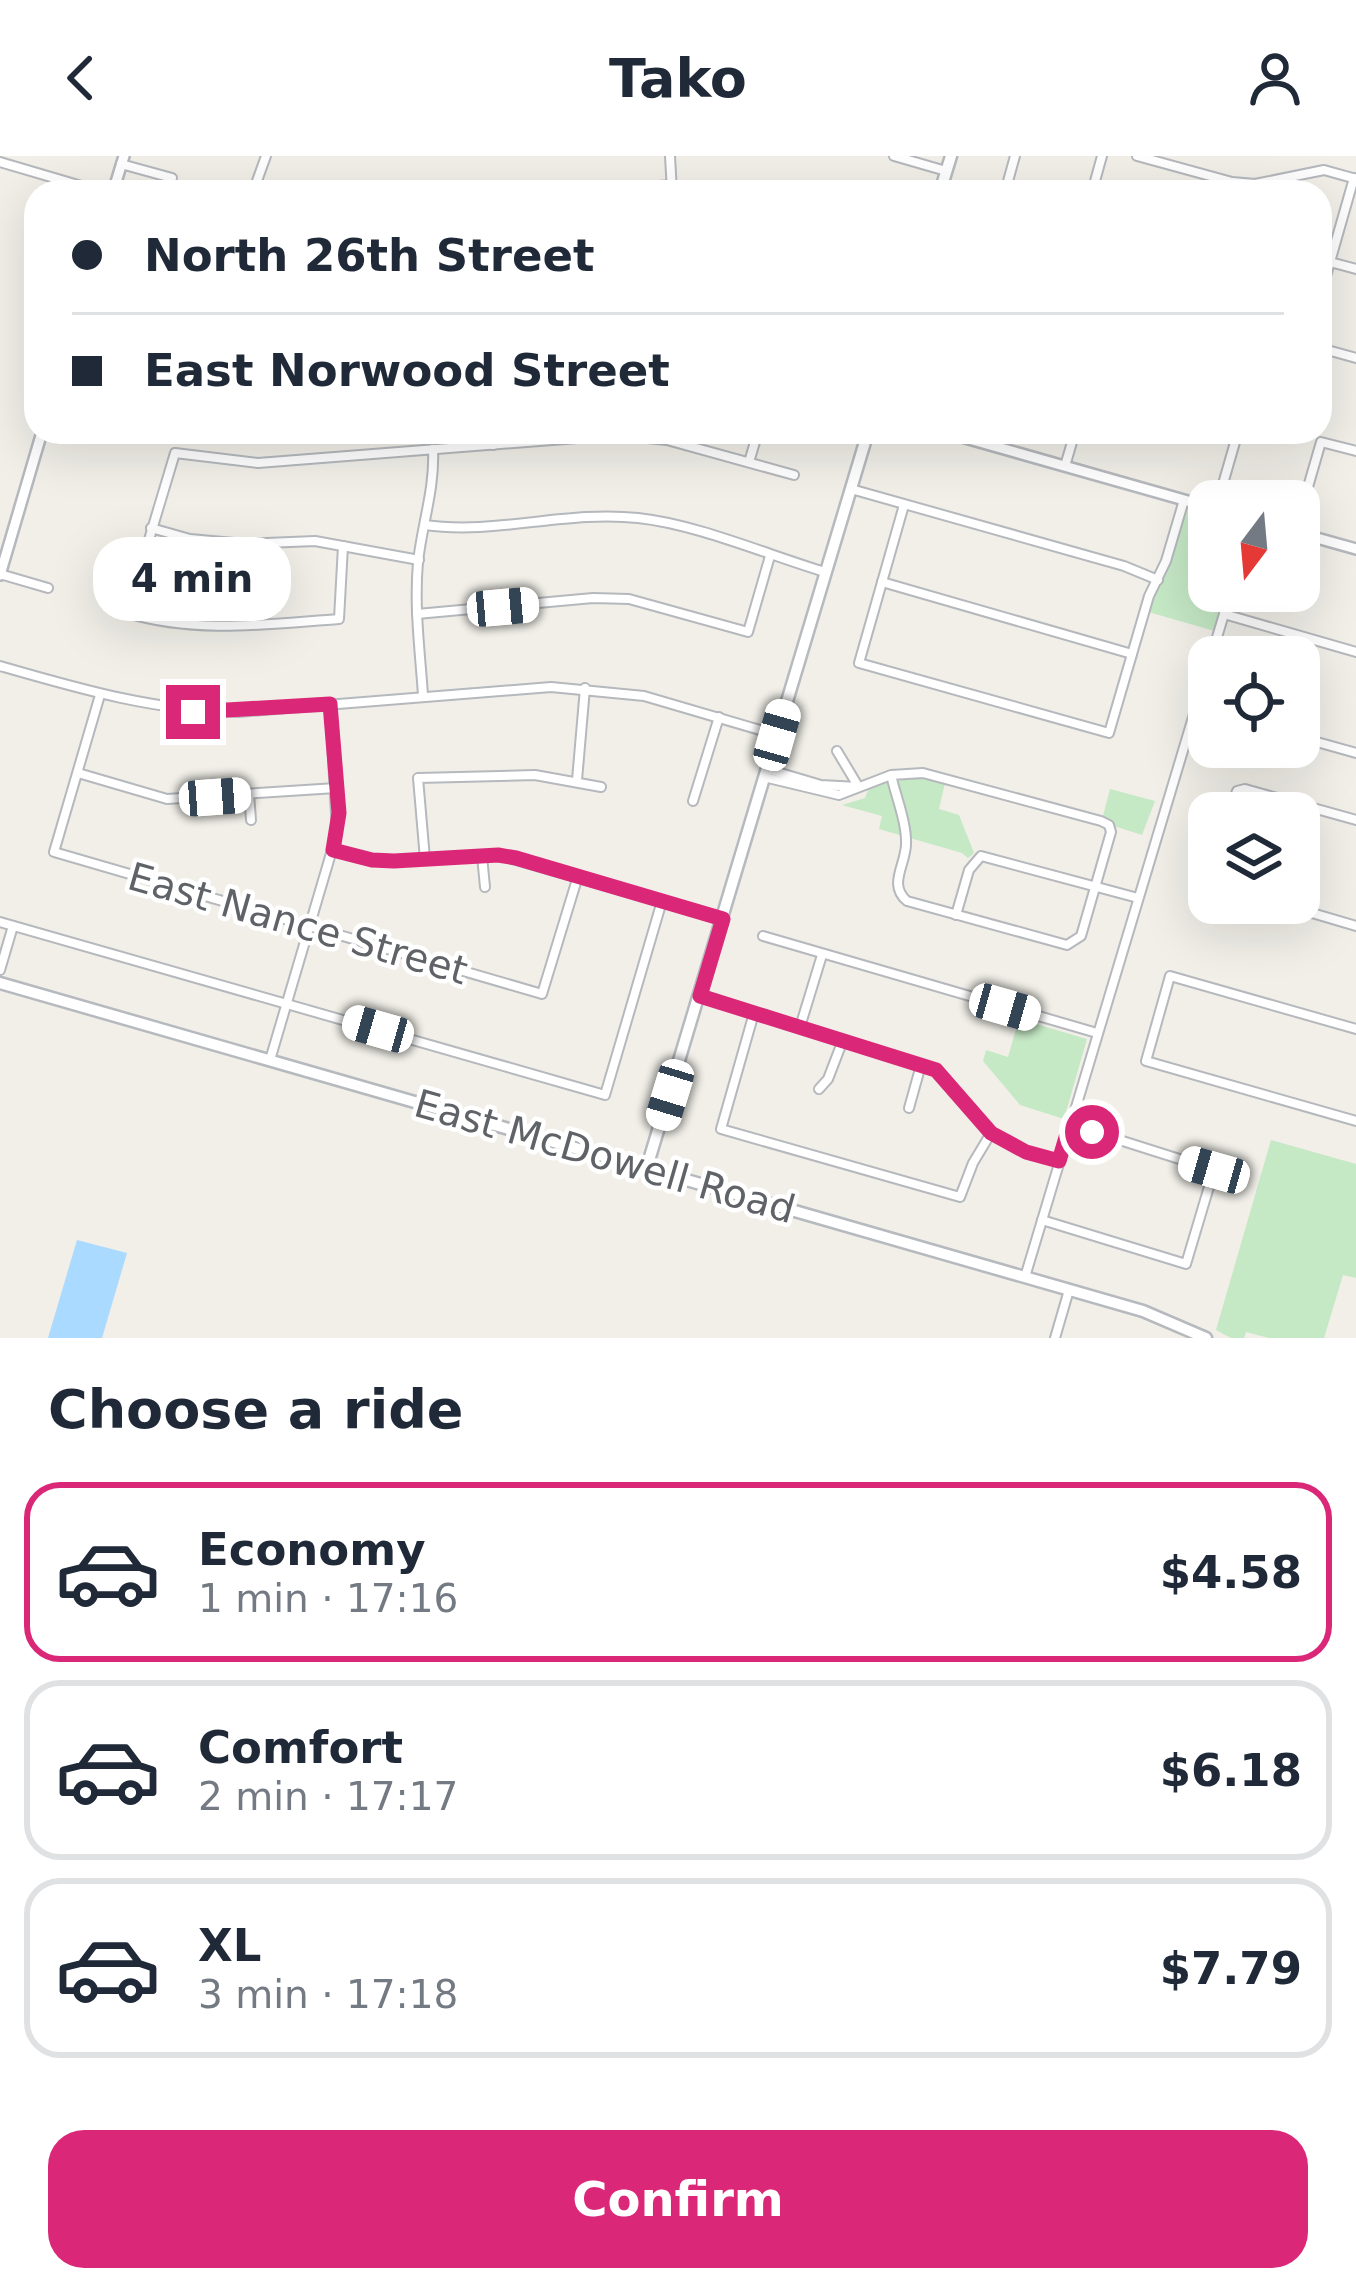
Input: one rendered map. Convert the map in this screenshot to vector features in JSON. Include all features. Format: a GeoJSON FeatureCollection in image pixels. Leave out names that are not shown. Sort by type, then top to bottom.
{"type":"FeatureCollection","features":[{"type":"Feature","properties":{"kind":"main road"},"geometry":{"type":"LineString","coordinates":[[943,180],[950,156]]}},
{"type":"Feature","properties":{"kind":"main road"},"geometry":{"type":"LineString","coordinates":[[647,1167],[864,444]]}},
{"type":"Feature","properties":{"kind":"main road","name":"East McDowell Road"},"geometry":{"type":"LineString","coordinates":[[0,983],[1025,1277],[1163,1318],[1206,1338]]}},
{"type":"Feature","properties":{"kind":"street"},"geometry":{"type":"LineString","coordinates":[[894,156],[946,170]]}},
{"type":"Feature","properties":{"kind":"street"},"geometry":{"type":"LineString","coordinates":[[1137,156],[1225,180]]}},
{"type":"Feature","properties":{"kind":"street"},"geometry":{"type":"LineString","coordinates":[[1324,170],[1325,156]]}},
{"type":"Feature","properties":{"kind":"street"},"geometry":{"type":"LineString","coordinates":[[123,160],[172,178]]}},
{"type":"Feature","properties":{"kind":"street"},"geometry":{"type":"LineString","coordinates":[[0,162],[61,180]]}},
{"type":"Feature","properties":{"kind":"street"},"geometry":{"type":"LineString","coordinates":[[1275,180],[1324,170],[1355,179],[1332,255]]}},
{"type":"Feature","properties":{"kind":"street"},"geometry":{"type":"LineString","coordinates":[[38,444],[0,575],[48,588]]}},
{"type":"Feature","properties":{"kind":"street"},"geometry":{"type":"LineString","coordinates":[[343,546],[339,619],[225,627],[127,613],[176,453],[258,463],[504,444]]}},
{"type":"Feature","properties":{"kind":"street"},"geometry":{"type":"LineString","coordinates":[[682,444],[794,476]]}},
{"type":"Feature","properties":{"kind":"street"},"geometry":{"type":"LineString","coordinates":[[749,462],[754,444]]}},
{"type":"Feature","properties":{"kind":"street"},"geometry":{"type":"LineString","coordinates":[[987,444],[1188,501]]}},
{"type":"Feature","properties":{"kind":"street"},"geometry":{"type":"LineString","coordinates":[[1065,466],[1071,444]]}},
{"type":"Feature","properties":{"kind":"street"},"geometry":{"type":"LineString","coordinates":[[1224,480],[1235,444]]}},
{"type":"Feature","properties":{"kind":"street"},"geometry":{"type":"LineString","coordinates":[[1310,480],[1320,444]]}},
{"type":"Feature","properties":{"kind":"street"},"geometry":{"type":"LineString","coordinates":[[423,695],[418,560],[433,449]]}},
{"type":"Feature","properties":{"kind":"street"},"geometry":{"type":"LineString","coordinates":[[851,489],[1124,566],[1158,580]]}},
{"type":"Feature","properties":{"kind":"street"},"geometry":{"type":"LineString","coordinates":[[904,505],[860,663],[1108,733],[1184,500]]}},
{"type":"Feature","properties":{"kind":"street"},"geometry":{"type":"LineString","coordinates":[[425,525],[638,518],[825,572]]}},
{"type":"Feature","properties":{"kind":"street"},"geometry":{"type":"LineString","coordinates":[[152,528],[216,542],[315,541],[418,560]]}},
{"type":"Feature","properties":{"kind":"street"},"geometry":{"type":"LineString","coordinates":[[1320,539],[1356,549]]}},
{"type":"Feature","properties":{"kind":"street"},"geometry":{"type":"LineString","coordinates":[[417,614],[592,598],[629,599],[748,632],[770,556]]}},
{"type":"Feature","properties":{"kind":"street"},"geometry":{"type":"LineString","coordinates":[[882,582],[1132,654]]}},
{"type":"Feature","properties":{"kind":"street"},"geometry":{"type":"LineString","coordinates":[[1217,636],[1224,614],[1356,652]]}},
{"type":"Feature","properties":{"kind":"street"},"geometry":{"type":"LineString","coordinates":[[0,666],[100,694],[193,712],[584,688],[644,696],[777,735]]}},
{"type":"Feature","properties":{"kind":"street"},"geometry":{"type":"LineString","coordinates":[[578,780],[584,688]]}},
{"type":"Feature","properties":{"kind":"street"},"geometry":{"type":"LineString","coordinates":[[100,694],[78,773],[167,799],[336,788]]}},
{"type":"Feature","properties":{"kind":"street"},"geometry":{"type":"LineString","coordinates":[[271,1060],[333,850],[339,813],[330,704]]}},
{"type":"Feature","properties":{"kind":"street"},"geometry":{"type":"LineString","coordinates":[[693,801],[718,717]]}},
{"type":"Feature","properties":{"kind":"street"},"geometry":{"type":"LineString","coordinates":[[1025,1277],[1188,733]]}},
{"type":"Feature","properties":{"kind":"street"},"geometry":{"type":"LineString","coordinates":[[1320,743],[1356,753]]}},
{"type":"Feature","properties":{"kind":"street"},"geometry":{"type":"LineString","coordinates":[[837,751],[859,787]]}},
{"type":"Feature","properties":{"kind":"street"},"geometry":{"type":"LineString","coordinates":[[765,773],[821,785],[859,787],[891,775],[907,772],[940,776],[1108,825],[1111,832],[1076,942],[1067,945],[899,895],[906,846],[891,775]]}},
{"type":"Feature","properties":{"kind":"street","name":"East Nance Street"},"geometry":{"type":"LineString","coordinates":[[78,773],[54,852],[542,994],[578,876]]}},
{"type":"Feature","properties":{"kind":"street"},"geometry":{"type":"LineString","coordinates":[[425,860],[418,778],[535,775],[602,787]]}},
{"type":"Feature","properties":{"kind":"street"},"geometry":{"type":"LineString","coordinates":[[249,794],[251,820]]}},
{"type":"Feature","properties":{"kind":"street"},"geometry":{"type":"LineString","coordinates":[[1320,810],[1356,820]]}},
{"type":"Feature","properties":{"kind":"street"},"geometry":{"type":"LineString","coordinates":[[333,850],[372,860],[516,858],[723,919]]}},
{"type":"Feature","properties":{"kind":"street"},"geometry":{"type":"LineString","coordinates":[[482,856],[485,887]]}},
{"type":"Feature","properties":{"kind":"street"},"geometry":{"type":"LineString","coordinates":[[956,915],[969,870],[981,856],[1138,898]]}},
{"type":"Feature","properties":{"kind":"street"},"geometry":{"type":"LineString","coordinates":[[0,922],[604,1095],[662,901]]}},
{"type":"Feature","properties":{"kind":"street"},"geometry":{"type":"LineString","coordinates":[[1320,915],[1356,926]]}},
{"type":"Feature","properties":{"kind":"street"},"geometry":{"type":"LineString","coordinates":[[0,970],[14,926]]}},
{"type":"Feature","properties":{"kind":"street"},"geometry":{"type":"LineString","coordinates":[[763,936],[1096,1033]]}},
{"type":"Feature","properties":{"kind":"street"},"geometry":{"type":"LineString","coordinates":[[800,1027],[822,956]]}},
{"type":"Feature","properties":{"kind":"street"},"geometry":{"type":"LineString","coordinates":[[1356,1029],[1170,976],[1146,1061],[1356,1121]]}},
{"type":"Feature","properties":{"kind":"street"},"geometry":{"type":"LineString","coordinates":[[700,996],[936,1070],[991,1133],[1026,1152],[1059,1161]]}},
{"type":"Feature","properties":{"kind":"street"},"geometry":{"type":"LineString","coordinates":[[754,1013],[721,1129],[960,1197],[991,1133]]}},
{"type":"Feature","properties":{"kind":"street"},"geometry":{"type":"LineString","coordinates":[[819,1089],[828,1079],[842,1040]]}},
{"type":"Feature","properties":{"kind":"street"},"geometry":{"type":"LineString","coordinates":[[909,1108],[921,1065]]}},
{"type":"Feature","properties":{"kind":"street"},"geometry":{"type":"LineString","coordinates":[[1042,1220],[1186,1264],[1214,1170],[1070,1124]]}},
{"type":"Feature","properties":{"kind":"street"},"geometry":{"type":"LineString","coordinates":[[1055,1338],[1069,1290]]}},
{"type":"Feature","properties":{"kind":"green space"},"geometry":{"type":"Polygon","coordinates":[[[1184,500],[1188,501],[1188,612],[1224,612],[1218,632],[1145,611],[1184,500]]]}},
{"type":"Feature","properties":{"kind":"green space"},"geometry":{"type":"Polygon","coordinates":[[[918,778],[945,783],[939,809],[959,815],[974,853],[968,858],[879,829],[882,816],[842,805],[865,798],[868,790],[887,782],[918,778]]]}},
{"type":"Feature","properties":{"kind":"green space"},"geometry":{"type":"Polygon","coordinates":[[[1110,789],[1155,801],[1142,835],[1114,826],[1103,816],[1110,789]]]}},
{"type":"Feature","properties":{"kind":"green space"},"geometry":{"type":"Polygon","coordinates":[[[1019,1019],[1087,1039],[1064,1119],[1020,1105],[983,1061],[986,1050],[1008,1057],[1019,1019]]]}},
{"type":"Feature","properties":{"kind":"green space"},"geometry":{"type":"Polygon","coordinates":[[[1271,1140],[1356,1164],[1356,1278],[1343,1275],[1324,1338],[1269,1338],[1246,1332],[1244,1338],[1231,1338],[1216,1330],[1271,1140]]]}},
{"type":"Feature","properties":{"kind":"water"},"geometry":{"type":"Polygon","coordinates":[[[77,1240],[127,1253],[102,1338],[48,1338],[77,1240]]]}},
{"type":"Feature","properties":{"kind":"route"},"geometry":{"type":"LineString","coordinates":[[193,712],[330,704],[339,813],[333,850],[394,861],[516,858],[723,919],[700,996],[936,1070],[991,1133],[1026,1152],[1059,1161],[1070,1124],[1092,1132]]}}]}
